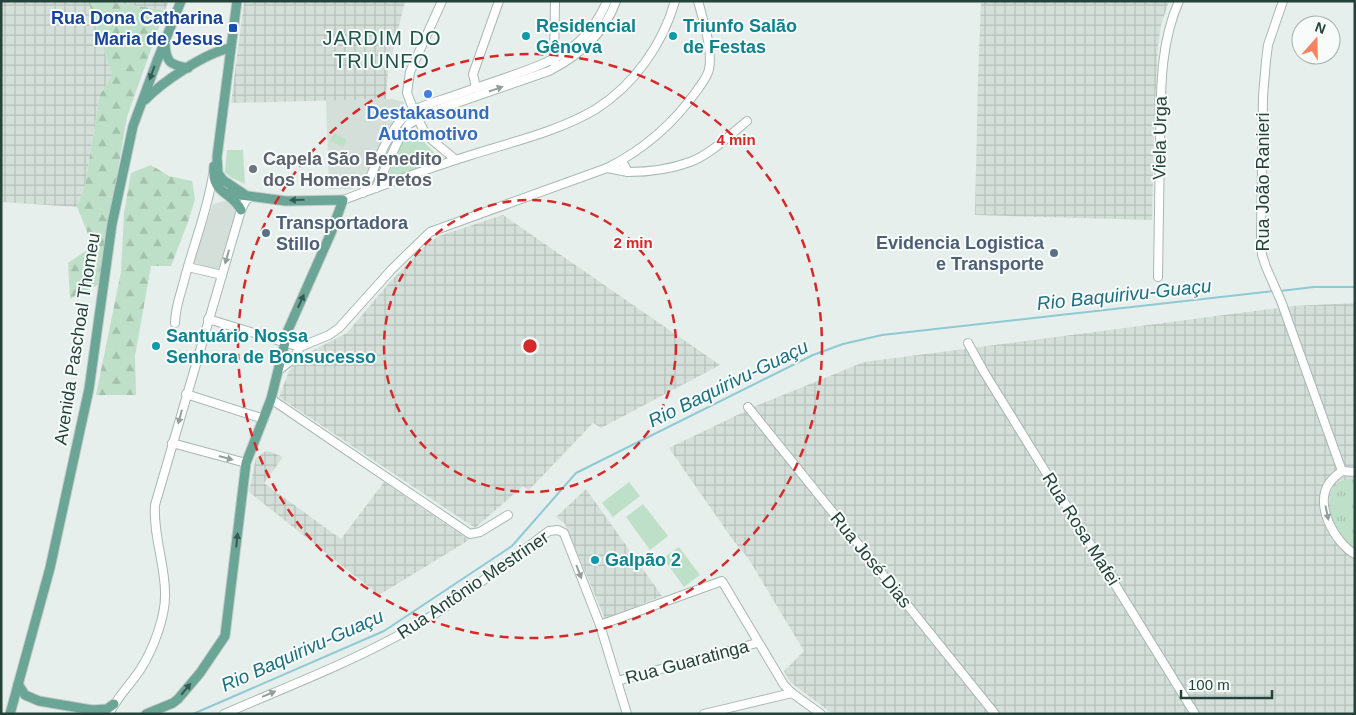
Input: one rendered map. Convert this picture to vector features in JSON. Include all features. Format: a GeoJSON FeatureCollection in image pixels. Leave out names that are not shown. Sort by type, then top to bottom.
{"type":"FeatureCollection","features":[{"type":"Feature","properties":{"kind":"main road","name":"Avenida Paschoal Thomeu"},"geometry":{"type":"LineString","coordinates":[[11,710],[50,568],[90,390],[112,224],[133,126],[181,1]]}},
{"type":"Feature","properties":{"kind":"main road"},"geometry":{"type":"LineString","coordinates":[[237,1],[217,157],[218,173],[222,180],[238,192],[251,197]]}},
{"type":"Feature","properties":{"kind":"main road"},"geometry":{"type":"LineString","coordinates":[[165,42],[165,53],[168,60],[175,66],[188,68]]}},
{"type":"Feature","properties":{"kind":"main road"},"geometry":{"type":"LineString","coordinates":[[141,104],[157,88],[188,68],[220,50],[230,48]]}},
{"type":"Feature","properties":{"kind":"main road"},"geometry":{"type":"LineString","coordinates":[[217,157],[214,161],[213,175],[217,187],[238,203],[241,210]]}},
{"type":"Feature","properties":{"kind":"main road"},"geometry":{"type":"LineString","coordinates":[[146,714],[178,700],[200,673],[225,636],[246,463],[271,399],[284,341],[331,233],[343,200],[286,200],[226,193]]}},
{"type":"Feature","properties":{"kind":"main road"},"geometry":{"type":"LineString","coordinates":[[18,684],[25,695],[39,701]]}},
{"type":"Feature","properties":{"kind":"main road"},"geometry":{"type":"LineString","coordinates":[[11,710],[23,700],[39,701],[95,712],[114,704]]}},
{"type":"Feature","properties":{"kind":"street"},"geometry":{"type":"LineString","coordinates":[[442,1],[410,72],[407,93],[415,114],[430,140],[456,160]]}},
{"type":"Feature","properties":{"kind":"street"},"geometry":{"type":"LineString","coordinates":[[476,88],[473,74],[500,1]]}},
{"type":"Feature","properties":{"kind":"street"},"geometry":{"type":"LineString","coordinates":[[555,1],[555,63]]}},
{"type":"Feature","properties":{"kind":"street"},"geometry":{"type":"LineString","coordinates":[[363,192],[396,126],[404,117],[425,114],[549,71],[555,63],[583,38],[602,14],[607,1]]}},
{"type":"Feature","properties":{"kind":"street"},"geometry":{"type":"LineString","coordinates":[[376,188],[404,131],[415,114],[423,106],[546,64],[555,63],[584,48],[605,24],[616,1]]}},
{"type":"Feature","properties":{"kind":"street"},"geometry":{"type":"LineString","coordinates":[[343,200],[558,126],[595,109],[623,88],[651,53],[664,31],[676,1]]}},
{"type":"Feature","properties":{"kind":"street"},"geometry":{"type":"LineString","coordinates":[[279,370],[294,358],[300,347],[329,335],[339,328],[392,269],[430,232],[607,168],[622,161],[644,146],[674,118],[693,96],[709,69],[709,49],[698,1]]}},
{"type":"Feature","properties":{"kind":"street","name":"Viela Urga"},"geometry":{"type":"LineString","coordinates":[[1158,277],[1161,101],[1164,50],[1168,31],[1179,1]]}},
{"type":"Feature","properties":{"kind":"street","name":"Rua João Ranieri"},"geometry":{"type":"LineString","coordinates":[[1283,1],[1268,45],[1263,96],[1262,255],[1281,301],[1342,471]]}},
{"type":"Feature","properties":{"kind":"street"},"geometry":{"type":"LineString","coordinates":[[607,168],[628,172],[645,172],[691,162],[705,154],[747,121]]}},
{"type":"Feature","properties":{"kind":"street"},"geometry":{"type":"LineString","coordinates":[[622,161],[628,172]]}},
{"type":"Feature","properties":{"kind":"street"},"geometry":{"type":"LineString","coordinates":[[175,324],[175,315],[188,267],[209,201],[213,175]]}},
{"type":"Feature","properties":{"kind":"street"},"geometry":{"type":"LineString","coordinates":[[209,201],[214,196],[226,193]]}},
{"type":"Feature","properties":{"kind":"street"},"geometry":{"type":"LineString","coordinates":[[109,714],[114,704],[140,670],[151,648],[165,607],[165,586],[154,513],[156,497],[241,210],[246,200],[251,197]]}},
{"type":"Feature","properties":{"kind":"street"},"geometry":{"type":"LineString","coordinates":[[188,267],[222,275]]}},
{"type":"Feature","properties":{"kind":"street"},"geometry":{"type":"LineString","coordinates":[[208,319],[300,347]]}},
{"type":"Feature","properties":{"kind":"street","name":"Rua Rosa Mafei"},"geometry":{"type":"LineString","coordinates":[[968,342],[984,372],[1196,714]]}},
{"type":"Feature","properties":{"kind":"street"},"geometry":{"type":"LineString","coordinates":[[186,394],[264,419]]}},
{"type":"Feature","properties":{"kind":"street"},"geometry":{"type":"LineString","coordinates":[[271,399],[470,534],[480,532],[508,514]]}},
{"type":"Feature","properties":{"kind":"street","name":"Rua José Dias"},"geometry":{"type":"LineString","coordinates":[[748,406],[995,714]]}},
{"type":"Feature","properties":{"kind":"street"},"geometry":{"type":"LineString","coordinates":[[172,443],[246,463]]}},
{"type":"Feature","properties":{"kind":"street"},"geometry":{"type":"LineString","coordinates":[[1355,472],[1342,471],[1329,482],[1325,496],[1326,514],[1335,535],[1346,549],[1355,554]]}},
{"type":"Feature","properties":{"kind":"street","name":"Rua Antônio Mestriner"},"geometry":{"type":"LineString","coordinates":[[224,714],[368,651],[409,630],[443,610],[549,531],[558,530],[564,533],[600,625]]}},
{"type":"Feature","properties":{"kind":"street"},"geometry":{"type":"LineString","coordinates":[[627,714],[600,625],[722,581],[784,685],[821,714]]}},
{"type":"Feature","properties":{"kind":"street","name":"Rua Guaratinga"},"geometry":{"type":"LineString","coordinates":[[617,680],[758,643]]}},
{"type":"Feature","properties":{"kind":"street"},"geometry":{"type":"LineString","coordinates":[[704,714],[727,711],[792,693]]}},
{"type":"Feature","properties":{"kind":"shaded area"},"geometry":{"type":"Polygon","coordinates":[[[1,1],[88,1],[112,75],[100,95],[85,185],[77,207],[1,202],[1,1]]]}},
{"type":"Feature","properties":{"kind":"shaded area"},"geometry":{"type":"Polygon","coordinates":[[[101,1],[169,1],[165,10],[101,1]]]}},
{"type":"Feature","properties":{"kind":"shaded area"},"geometry":{"type":"Polygon","coordinates":[[[244,1],[405,1],[388,71],[386,99],[231,103],[244,1]]]}},
{"type":"Feature","properties":{"kind":"shaded area"},"geometry":{"type":"Polygon","coordinates":[[[981,1],[1169,1],[1161,25],[1158,46],[1152,220],[975,215],[981,1]]]}},
{"type":"Feature","properties":{"kind":"shaded area"},"geometry":{"type":"Polygon","coordinates":[[[392,99],[404,102],[404,112],[386,137],[359,186],[351,189],[329,189],[326,100],[392,99]]]}},
{"type":"Feature","properties":{"kind":"shaded area"},"geometry":{"type":"Polygon","coordinates":[[[224,201],[231,203],[236,213],[217,270],[195,263],[194,260],[213,204],[224,201]]]}},
{"type":"Feature","properties":{"kind":"shaded area"},"geometry":{"type":"Polygon","coordinates":[[[503,215],[720,365],[601,428],[593,423],[529,490],[523,486],[475,528],[279,397],[289,371],[297,360],[347,333],[389,283],[426,245],[439,236],[503,215]]]}},
{"type":"Feature","properties":{"kind":"shaded area"},"geometry":{"type":"Polygon","coordinates":[[[1355,303],[1355,714],[833,714],[790,682],[784,671],[804,651],[748,558],[733,540],[669,448],[758,405],[864,362],[1293,306],[1355,303]]]}},
{"type":"Feature","properties":{"kind":"shaded area"},"geometry":{"type":"Polygon","coordinates":[[[266,451],[283,457],[264,483],[341,539],[384,482],[469,540],[379,595],[249,492],[256,458],[266,451]]]}},
{"type":"Feature","properties":{"kind":"shaded area"},"geometry":{"type":"Polygon","coordinates":[[[586,489],[662,596],[605,619],[565,524],[556,517],[586,489]]]}},
{"type":"Feature","properties":{"kind":"green space"},"geometry":{"type":"Polygon","coordinates":[[[88,1],[101,1],[165,10],[127,117],[98,285],[70,299],[68,263],[93,246],[77,207],[85,185],[100,95],[112,75],[88,1]]]}},
{"type":"Feature","properties":{"kind":"green space"},"geometry":{"type":"Polygon","coordinates":[[[398,127],[402,130],[380,173],[376,171],[398,127]]]}},
{"type":"Feature","properties":{"kind":"green space"},"geometry":{"type":"Polygon","coordinates":[[[412,129],[439,158],[422,167],[387,178],[402,142],[412,129]]]}},
{"type":"Feature","properties":{"kind":"green space"},"geometry":{"type":"Polygon","coordinates":[[[334,133],[347,140],[343,147],[330,141],[334,133]]]}},
{"type":"Feature","properties":{"kind":"green space"},"geometry":{"type":"Polygon","coordinates":[[[227,150],[243,150],[245,184],[230,177],[225,172],[227,150]]]}},
{"type":"Feature","properties":{"kind":"green space"},"geometry":{"type":"Polygon","coordinates":[[[151,165],[169,176],[192,181],[195,199],[171,266],[151,266],[135,356],[136,395],[96,395],[121,272],[124,213],[131,173],[151,165]]]}},
{"type":"Feature","properties":{"kind":"green space"},"geometry":{"type":"Polygon","coordinates":[[[1355,478],[1355,549],[1341,537],[1336,528],[1332,518],[1330,499],[1338,482],[1355,478]]]}},
{"type":"Feature","properties":{"kind":"green space"},"geometry":{"type":"Polygon","coordinates":[[[629,482],[640,496],[613,517],[602,503],[629,482]]]}},
{"type":"Feature","properties":{"kind":"green space"},"geometry":{"type":"Polygon","coordinates":[[[643,504],[668,536],[650,550],[626,517],[643,504]]]}},
{"type":"Feature","properties":{"kind":"green space"},"geometry":{"type":"Polygon","coordinates":[[[679,547],[700,575],[684,587],[663,558],[679,547]]]}},
{"type":"Feature","properties":{"kind":"waterway","name":"Rio Baquirivu-Guaçu"},"geometry":{"type":"LineString","coordinates":[[1280,291],[1314,287],[1355,287]]}},
{"type":"Feature","properties":{"kind":"waterway","name":"Rio Baquirivu-Guaçu"},"geometry":{"type":"LineString","coordinates":[[193,714],[384,631],[512,546],[576,473],[813,355],[843,344],[882,335],[1275,291]]}},
{"type":"Feature","properties":{"kind":"place","name":"Rua Dona Catharina Maria de Jesus"},"geometry":{"type":"Point","coordinates":[233,28]}},
{"type":"Feature","properties":{"kind":"place","name":"Residencial Gênova"},"geometry":{"type":"Point","coordinates":[526,36]}},
{"type":"Feature","properties":{"kind":"place","name":"Triunfo Salão de Festas"},"geometry":{"type":"Point","coordinates":[673,36]}},
{"type":"Feature","properties":{"kind":"place","name":"Destakasound Automotivo"},"geometry":{"type":"Point","coordinates":[428,94]}},
{"type":"Feature","properties":{"kind":"place","name":"Capela São Benedito dos Homens Pretos"},"geometry":{"type":"Point","coordinates":[253,169]}},
{"type":"Feature","properties":{"kind":"place","name":"Transportadora Stillo"},"geometry":{"type":"Point","coordinates":[266,233]}},
{"type":"Feature","properties":{"kind":"place","name":"Evidencia Logistica e Transporte"},"geometry":{"type":"Point","coordinates":[1054,253]}},
{"type":"Feature","properties":{"kind":"place","name":"Santuário Nossa Senhora de Bonsucesso"},"geometry":{"type":"Point","coordinates":[156,346]}},
{"type":"Feature","properties":{"kind":"place","name":"Galpão 2"},"geometry":{"type":"Point","coordinates":[595,560]}},
{"type":"Feature","properties":{"kind":"district","name":"JARDIM DO TRIUNFO"},"geometry":{"type":"Point","coordinates":[382,50]}}]}
